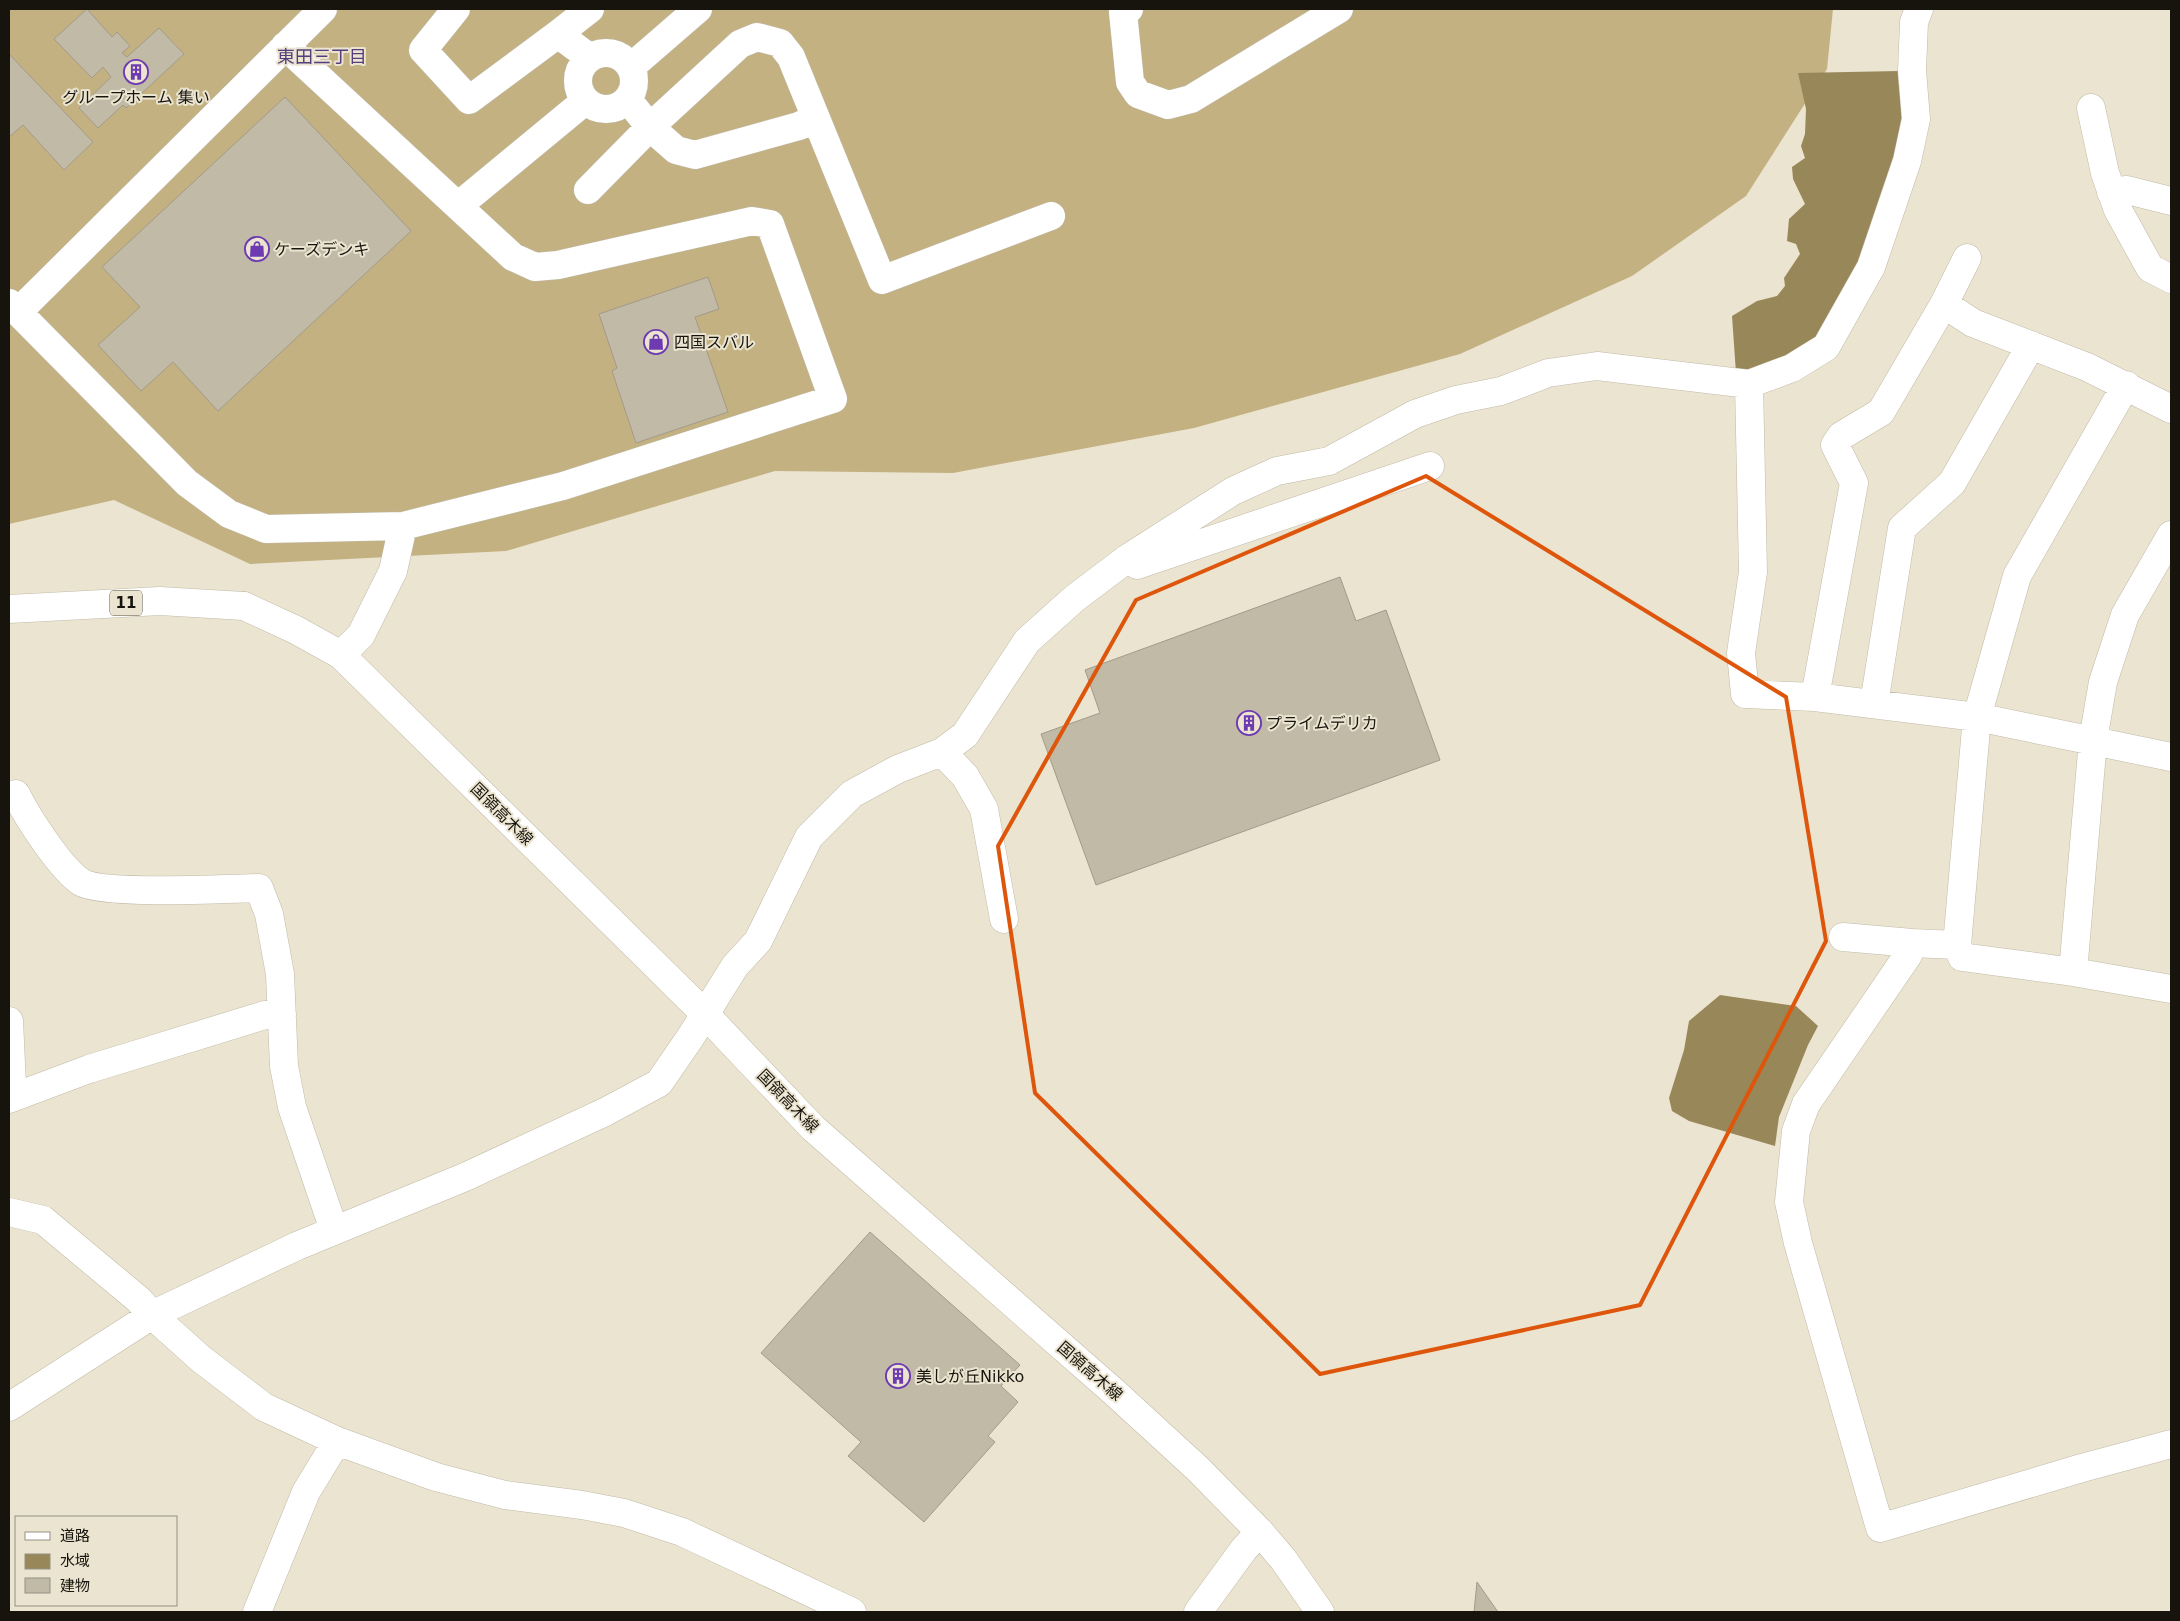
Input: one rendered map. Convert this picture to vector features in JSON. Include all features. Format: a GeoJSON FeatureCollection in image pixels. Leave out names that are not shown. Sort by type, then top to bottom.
{"type":"FeatureCollection","features":[{"type":"Feature","properties":{"kind":"main road"},"geometry":{"type":"LineString","coordinates":[[285,46],[513,258],[535,267],[558,265],[752,220],[770,224],[834,399],[563,486],[403,526],[266,529],[229,514],[187,483],[13,307],[323,9]]}},
{"type":"Feature","properties":{"kind":"main road"},"geometry":{"type":"LineString","coordinates":[[456,9],[423,50],[469,100],[590,9]]}},
{"type":"Feature","properties":{"kind":"main road"},"geometry":{"type":"LineString","coordinates":[[631,67],[698,9]]}},
{"type":"Feature","properties":{"kind":"main road"},"geometry":{"type":"LineString","coordinates":[[1128,9],[1123,12],[1130,82],[1138,94],[1168,105],[1191,99],[1339,9]]}},
{"type":"Feature","properties":{"kind":"main road"},"geometry":{"type":"LineString","coordinates":[[9,1407],[152,1316],[334,1230],[465,1177],[605,1112],[659,1083],[735,966],[758,941],[809,837],[852,794],[898,769],[942,752],[965,735],[1027,641],[1075,598],[1128,558],[1233,491],[1277,471],[1329,461],[1415,414],[1456,400],[1501,391],[1548,373],[1597,366],[1749,384],[1792,368],[1826,347],[1871,267],[1907,160],[1916,118],[1912,71],[1914,22],[1919,9]]}},
{"type":"Feature","properties":{"kind":"main road"},"geometry":{"type":"LineString","coordinates":[[558,34],[590,58]]}},
{"type":"Feature","properties":{"kind":"main road"},"geometry":{"type":"LineString","coordinates":[[588,190],[650,127],[740,44],[757,37],[780,43],[791,57],[882,280],[1051,216]]}},
{"type":"Feature","properties":{"kind":"main road"},"geometry":{"type":"LineString","coordinates":[[608,53],[625,60],[631,67],[635,84],[628,100],[620,106],[602,110],[593,107],[585,101],[580,93],[578,84],[579,74],[583,65],[590,58],[598,54],[608,53]]}},
{"type":"Feature","properties":{"kind":"main road"},"geometry":{"type":"LineString","coordinates":[[628,100],[650,127],[676,150],[695,155],[799,126],[816,118]]}},
{"type":"Feature","properties":{"kind":"main road"},"geometry":{"type":"LineString","coordinates":[[458,206],[585,101]]}},
{"type":"Feature","properties":{"kind":"main road"},"geometry":{"type":"LineString","coordinates":[[2091,108],[2105,173],[2118,210],[2150,268],[2171,279]]}},
{"type":"Feature","properties":{"kind":"main road"},"geometry":{"type":"LineString","coordinates":[[2111,192],[2127,190],[2171,201]]}},
{"type":"Feature","properties":{"kind":"main road"},"geometry":{"type":"LineString","coordinates":[[1814,697],[1854,483],[1835,445],[1841,436],[1881,412],[1944,304],[1968,258]]}},
{"type":"Feature","properties":{"kind":"main road"},"geometry":{"type":"LineString","coordinates":[[1944,304],[1974,322],[2126,385],[2171,409]]}},
{"type":"Feature","properties":{"kind":"main road"},"geometry":{"type":"LineString","coordinates":[[1874,704],[1902,528],[1952,483],[2031,345]]}},
{"type":"Feature","properties":{"kind":"main road"},"geometry":{"type":"LineString","coordinates":[[1749,384],[1753,572],[1741,653],[1745,694],[1814,697],[1977,716],[2171,757]]}},
{"type":"Feature","properties":{"kind":"main road"},"geometry":{"type":"LineString","coordinates":[[2126,385],[2017,576],[1977,716],[1957,945],[1962,957],[2073,972],[2171,989]]}},
{"type":"Feature","properties":{"kind":"main road"},"geometry":{"type":"LineString","coordinates":[[1104,576],[1430,466]]}},
{"type":"Feature","properties":{"kind":"main road"},"geometry":{"type":"LineString","coordinates":[[340,655],[362,635],[393,571],[403,526]]}},
{"type":"Feature","properties":{"kind":"main road"},"geometry":{"type":"LineString","coordinates":[[2073,972],[2093,740],[2103,682],[2125,615],[2171,535]]}},
{"type":"Feature","properties":{"kind":"main road","name":"国領高木線"},"geometry":{"type":"LineString","coordinates":[[9,609],[160,601],[244,606],[296,630],[340,655],[705,1014],[813,1128],[1114,1392],[1198,1469],[1260,1532],[1283,1559],[1320,1612]]}},
{"type":"Feature","properties":{"kind":"main road"},"geometry":{"type":"LineString","coordinates":[[942,752],[965,776],[984,809],[1004,919]]}},
{"type":"Feature","properties":{"kind":"main road"},"geometry":{"type":"LineString","coordinates":[[9,795],[16,794],[25,812],[58,858],[82,883],[107,889],[259,888],[269,914],[280,974],[284,1066],[292,1107],[334,1230]]}},
{"type":"Feature","properties":{"kind":"main road"},"geometry":{"type":"LineString","coordinates":[[1843,937],[1957,945]]}},
{"type":"Feature","properties":{"kind":"main road"},"geometry":{"type":"LineString","coordinates":[[1912,943],[1908,955],[1806,1104],[1796,1131],[1790,1202],[1798,1244],[1880,1528],[2082,1468],[2171,1444]]}},
{"type":"Feature","properties":{"kind":"main road"},"geometry":{"type":"LineString","coordinates":[[9,1021],[12,1097],[89,1069],[172,1043],[265,1015],[282,1014]]}},
{"type":"Feature","properties":{"kind":"main road"},"geometry":{"type":"LineString","coordinates":[[9,1212],[42,1220],[139,1300],[152,1316],[201,1359],[264,1408],[337,1441],[436,1477],[505,1495],[582,1505],[624,1513],[682,1532],[852,1612]]}},
{"type":"Feature","properties":{"kind":"main road"},"geometry":{"type":"LineString","coordinates":[[257,1612],[306,1492],[337,1441]]}},
{"type":"Feature","properties":{"kind":"main road"},"geometry":{"type":"LineString","coordinates":[[1198,1612],[1244,1549],[1260,1532]]}},
{"type":"Feature","properties":{"kind":"highlighted area"},"geometry":{"type":"Polygon","coordinates":[[[1426,476],[1786,697],[1826,941],[1640,1305],[1320,1374],[1035,1093],[998,846],[1136,600],[1426,476]]]}},
{"type":"Feature","properties":{"kind":"shaded area"},"geometry":{"type":"Polygon","coordinates":[[[9,9],[1833,9],[1827,69],[1746,196],[1632,276],[1460,354],[1194,428],[953,473],[775,471],[506,551],[250,564],[114,500],[9,524],[9,9]]]}},
{"type":"Feature","properties":{"kind":"water"},"geometry":{"type":"Polygon","coordinates":[[[1899,71],[1903,132],[1861,263],[1819,337],[1774,366],[1736,373],[1732,316],[1757,301],[1777,296],[1785,286],[1784,278],[1800,254],[1796,244],[1787,241],[1789,219],[1805,204],[1793,179],[1792,167],[1805,158],[1801,146],[1805,134],[1806,109],[1798,73],[1899,71]]]}},
{"type":"Feature","properties":{"kind":"water"},"geometry":{"type":"Polygon","coordinates":[[[1720,995],[1796,1006],[1818,1026],[1808,1045],[1779,1117],[1775,1146],[1689,1121],[1672,1111],[1669,1098],[1684,1050],[1689,1021],[1720,995]]]}},
{"type":"Feature","properties":{"kind":"building","name":"グループホーム 集い"},"geometry":{"type":"Polygon","coordinates":[[[87,9],[112,37],[117,32],[130,46],[122,53],[127,57],[159,28],[184,54],[126,108],[123,105],[98,128],[79,108],[111,77],[103,67],[92,78],[54,39],[87,9]]]}},
{"type":"Feature","properties":{"kind":"building"},"geometry":{"type":"Polygon","coordinates":[[[9,54],[93,142],[64,170],[23,125],[9,137],[9,54]]]}},
{"type":"Feature","properties":{"kind":"building","name":"ケーズデンキ"},"geometry":{"type":"Polygon","coordinates":[[[285,97],[411,231],[218,411],[173,362],[141,391],[98,345],[140,307],[102,267],[285,97]]]}},
{"type":"Feature","properties":{"kind":"building","name":"四国スバル"},"geometry":{"type":"Polygon","coordinates":[[[708,277],[719,309],[695,317],[728,412],[636,443],[612,371],[617,368],[599,314],[708,277]]]}},
{"type":"Feature","properties":{"kind":"building","name":"プライムデリカ"},"geometry":{"type":"Polygon","coordinates":[[[1340,577],[1356,621],[1386,610],[1440,760],[1096,885],[1041,734],[1100,713],[1085,670],[1340,577]]]}},
{"type":"Feature","properties":{"kind":"building","name":"美しが丘Nikko"},"geometry":{"type":"Polygon","coordinates":[[[870,1232],[1020,1365],[1001,1386],[1018,1402],[988,1436],[995,1442],[924,1522],[848,1456],[861,1442],[761,1353],[870,1232]]]}},
{"type":"Feature","properties":{"kind":"building"},"geometry":{"type":"Polygon","coordinates":[[[1477,1582],[1498,1612],[1474,1612],[1477,1582]]]}},
{"type":"Feature","properties":{"kind":"place","name":"グループホーム 集い"},"geometry":{"type":"Point","coordinates":[136,72]}},
{"type":"Feature","properties":{"kind":"place","name":"ケーズデンキ"},"geometry":{"type":"Point","coordinates":[257,249]}},
{"type":"Feature","properties":{"kind":"place","name":"四国スバル"},"geometry":{"type":"Point","coordinates":[656,342]}},
{"type":"Feature","properties":{"kind":"place","name":"プライムデリカ"},"geometry":{"type":"Point","coordinates":[1249,723]}},
{"type":"Feature","properties":{"kind":"place","name":"美しが丘Nikko"},"geometry":{"type":"Point","coordinates":[898,1376]}},
{"type":"Feature","properties":{"kind":"district","name":"東田三丁目"},"geometry":{"type":"Point","coordinates":[322,56]}}]}
